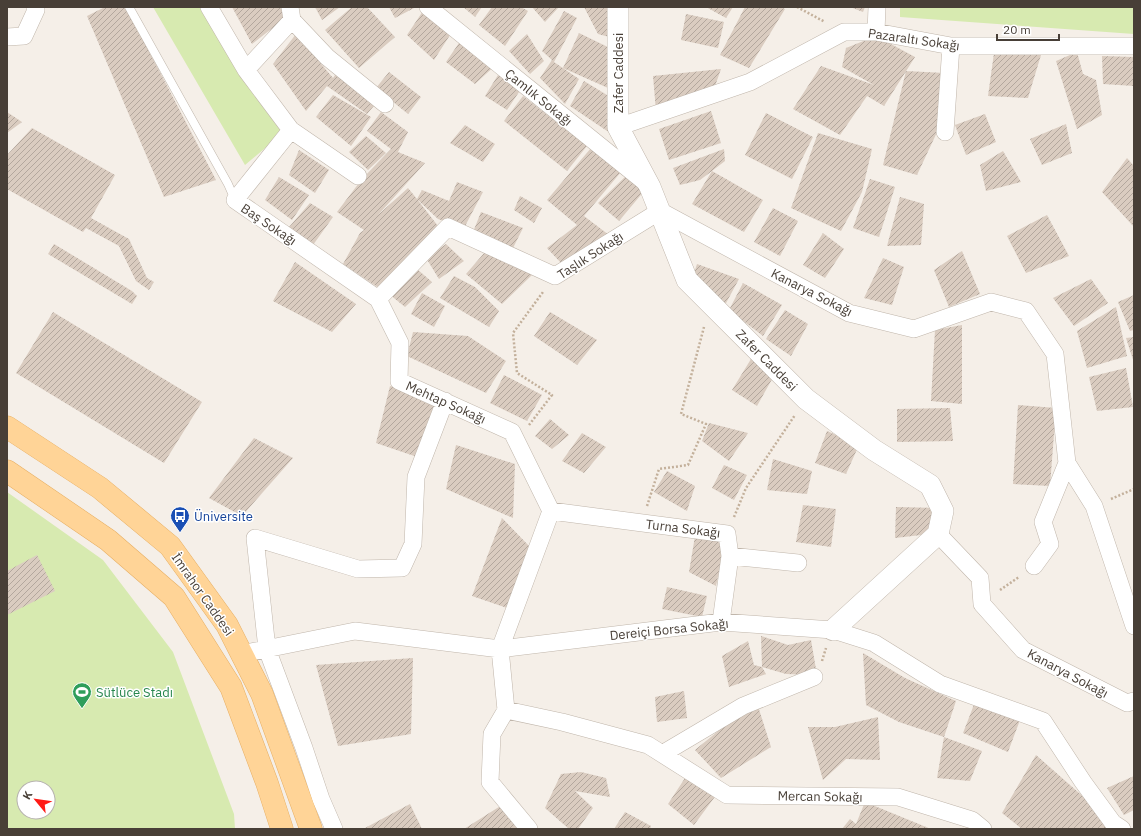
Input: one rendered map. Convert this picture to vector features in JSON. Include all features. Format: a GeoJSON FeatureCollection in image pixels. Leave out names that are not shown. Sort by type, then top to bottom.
{"type":"FeatureCollection","features":[{"type":"Feature","properties":{"kind":"main road","name":"İmrahor Caddesi"},"geometry":{"type":"LineString","coordinates":[[7,427],[100,488],[170,546],[227,624],[262,694],[311,829]]}},
{"type":"Feature","properties":{"kind":"main road","name":"İmrahor Caddesi"},"geometry":{"type":"LineString","coordinates":[[7,472],[108,540],[174,598],[231,687],[267,782],[282,829]]}},
{"type":"Feature","properties":{"kind":"street"},"geometry":{"type":"LineString","coordinates":[[7,37],[24,36],[36,10],[35,7]]}},
{"type":"Feature","properties":{"kind":"street"},"geometry":{"type":"LineString","coordinates":[[209,7],[246,70],[291,130],[358,176]]}},
{"type":"Feature","properties":{"kind":"street","name":"Çamlık Sokağı"},"geometry":{"type":"LineString","coordinates":[[428,7],[650,187]]}},
{"type":"Feature","properties":{"kind":"street","name":"Zafer Caddesi"},"geometry":{"type":"LineString","coordinates":[[618,7],[618,127],[650,187],[687,280],[806,399],[874,450],[930,484],[943,511],[938,534]]}},
{"type":"Feature","properties":{"kind":"street"},"geometry":{"type":"LineString","coordinates":[[876,32],[877,7]]}},
{"type":"Feature","properties":{"kind":"street"},"geometry":{"type":"LineString","coordinates":[[246,70],[291,14],[327,57],[385,104]]}},
{"type":"Feature","properties":{"kind":"street","name":"Pazaraltı Sokağı"},"geometry":{"type":"LineString","coordinates":[[618,127],[750,82],[844,32],[876,32],[951,46],[1134,46]]}},
{"type":"Feature","properties":{"kind":"street"},"geometry":{"type":"LineString","coordinates":[[945,132],[951,46]]}},
{"type":"Feature","properties":{"kind":"street","name":"Baş Sokağı"},"geometry":{"type":"LineString","coordinates":[[291,130],[234,200],[378,299]]}},
{"type":"Feature","properties":{"kind":"street","name":"Taşlık Sokağı"},"geometry":{"type":"LineString","coordinates":[[555,276],[660,211]]}},
{"type":"Feature","properties":{"kind":"street","name":"Kanarya Sokağı"},"geometry":{"type":"LineString","coordinates":[[660,211],[849,313],[914,329],[990,302],[1026,311],[1055,354],[1067,463],[1094,506],[1134,626]]}},
{"type":"Feature","properties":{"kind":"street"},"geometry":{"type":"LineString","coordinates":[[378,299],[448,227],[555,276]]}},
{"type":"Feature","properties":{"kind":"street","name":"Mehtap Sokağı"},"geometry":{"type":"LineString","coordinates":[[378,299],[400,343],[399,381],[512,432],[551,511]]}},
{"type":"Feature","properties":{"kind":"street"},"geometry":{"type":"LineString","coordinates":[[334,829],[321,799],[304,748],[266,649],[255,538],[358,569],[402,568],[413,544],[416,478],[445,401]]}},
{"type":"Feature","properties":{"kind":"street","name":"Kanarya Sokağı"},"geometry":{"type":"LineString","coordinates":[[1034,566],[1050,544],[1043,522],[1067,463]]}},
{"type":"Feature","properties":{"kind":"street"},"geometry":{"type":"LineString","coordinates":[[529,829],[490,782],[492,734],[506,710],[500,649],[551,511]]}},
{"type":"Feature","properties":{"kind":"street","name":"Turna Sokağı"},"geometry":{"type":"LineString","coordinates":[[551,511],[727,534],[730,556],[721,622]]}},
{"type":"Feature","properties":{"kind":"street"},"geometry":{"type":"LineString","coordinates":[[833,630],[938,534],[980,578],[982,604]]}},
{"type":"Feature","properties":{"kind":"street"},"geometry":{"type":"LineString","coordinates":[[730,556],[798,563]]}},
{"type":"Feature","properties":{"kind":"street","name":"Kanarya Sokağı"},"geometry":{"type":"LineString","coordinates":[[982,604],[1023,650],[1127,703],[1134,701]]}},
{"type":"Feature","properties":{"kind":"street","name":"Dereiçi Borsa Sokağı"},"geometry":{"type":"LineString","coordinates":[[241,654],[355,631],[500,649],[721,622],[833,630],[874,643],[940,684],[1043,721],[1083,782],[1113,823],[1122,829]]}},
{"type":"Feature","properties":{"kind":"street"},"geometry":{"type":"LineString","coordinates":[[662,754],[743,706],[814,677]]}},
{"type":"Feature","properties":{"kind":"street","name":"Mercan Sokağı"},"geometry":{"type":"LineString","coordinates":[[506,710],[562,722],[648,745],[728,795],[898,797],[972,820],[983,829]]}},
{"type":"Feature","properties":{"kind":"lane"},"geometry":{"type":"LineString","coordinates":[[128,7],[228,184],[234,200]]}},
{"type":"Feature","properties":{"kind":"path"},"geometry":{"type":"LineString","coordinates":[[797,7],[844,32]]}},
{"type":"Feature","properties":{"kind":"path","name":"Taşlık Sokağı"},"geometry":{"type":"LineString","coordinates":[[516,441],[552,395],[517,373],[513,333],[555,276]]}},
{"type":"Feature","properties":{"kind":"path"},"geometry":{"type":"LineString","coordinates":[[641,523],[659,469],[688,465],[706,424],[681,414],[710,304]]}},
{"type":"Feature","properties":{"kind":"path"},"geometry":{"type":"LineString","coordinates":[[727,534],[746,488],[806,399]]}},
{"type":"Feature","properties":{"kind":"path"},"geometry":{"type":"LineString","coordinates":[[1094,506],[1134,489]]}},
{"type":"Feature","properties":{"kind":"path"},"geometry":{"type":"LineString","coordinates":[[982,604],[1034,566]]}},
{"type":"Feature","properties":{"kind":"path"},"geometry":{"type":"LineString","coordinates":[[814,677],[817,675],[833,630]]}},
{"type":"Feature","properties":{"kind":"green space"},"geometry":{"type":"Polygon","coordinates":[[[153,7],[207,7],[283,133],[245,165],[153,7]]]}},
{"type":"Feature","properties":{"kind":"green space"},"geometry":{"type":"Polygon","coordinates":[[[900,7],[1134,7],[1134,34],[900,17],[900,7]]]}},
{"type":"Feature","properties":{"kind":"green space","name":"Sütlüce Stadı"},"geometry":{"type":"Polygon","coordinates":[[[7,492],[103,560],[173,652],[234,814],[235,829],[7,829],[7,492]]]}},
{"type":"Feature","properties":{"kind":"building"},"geometry":{"type":"Polygon","coordinates":[[[105,7],[126,7],[216,180],[164,197],[87,16],[105,7]]]}},
{"type":"Feature","properties":{"kind":"building"},"geometry":{"type":"Polygon","coordinates":[[[232,7],[283,7],[284,19],[252,44],[232,7]]]}},
{"type":"Feature","properties":{"kind":"building"},"geometry":{"type":"Polygon","coordinates":[[[315,7],[340,7],[322,20],[315,7]]]}},
{"type":"Feature","properties":{"kind":"building"},"geometry":{"type":"Polygon","coordinates":[[[352,7],[367,7],[395,37],[359,68],[325,30],[352,7]]]}},
{"type":"Feature","properties":{"kind":"building"},"geometry":{"type":"Polygon","coordinates":[[[389,7],[416,7],[395,18],[389,7]]]}},
{"type":"Feature","properties":{"kind":"building"},"geometry":{"type":"Polygon","coordinates":[[[463,7],[482,7],[475,17],[463,7]]]}},
{"type":"Feature","properties":{"kind":"building"},"geometry":{"type":"Polygon","coordinates":[[[492,7],[521,7],[528,11],[505,46],[479,25],[492,7]]]}},
{"type":"Feature","properties":{"kind":"building"},"geometry":{"type":"Polygon","coordinates":[[[532,7],[559,7],[545,22],[532,7]]]}},
{"type":"Feature","properties":{"kind":"building"},"geometry":{"type":"Polygon","coordinates":[[[584,7],[615,7],[613,38],[598,34],[584,7]]]}},
{"type":"Feature","properties":{"kind":"building"},"geometry":{"type":"Polygon","coordinates":[[[706,7],[733,7],[726,18],[706,7]]]}},
{"type":"Feature","properties":{"kind":"building"},"geometry":{"type":"Polygon","coordinates":[[[745,7],[781,7],[785,9],[749,68],[720,55],[745,7]]]}},
{"type":"Feature","properties":{"kind":"building"},"geometry":{"type":"Polygon","coordinates":[[[850,7],[865,7],[863,12],[850,7]]]}},
{"type":"Feature","properties":{"kind":"building"},"geometry":{"type":"Polygon","coordinates":[[[423,11],[452,32],[434,60],[407,35],[423,11]]]}},
{"type":"Feature","properties":{"kind":"building"},"geometry":{"type":"Polygon","coordinates":[[[564,11],[577,18],[554,62],[579,79],[565,104],[540,78],[552,60],[542,51],[564,11]]]}},
{"type":"Feature","properties":{"kind":"building"},"geometry":{"type":"Polygon","coordinates":[[[686,14],[724,22],[718,48],[681,40],[686,14]]]}},
{"type":"Feature","properties":{"kind":"building"},"geometry":{"type":"Polygon","coordinates":[[[579,33],[612,49],[608,88],[563,68],[579,33]]]}},
{"type":"Feature","properties":{"kind":"building"},"geometry":{"type":"Polygon","coordinates":[[[296,34],[333,78],[340,68],[379,100],[367,114],[327,86],[306,111],[273,64],[296,34]]]}},
{"type":"Feature","properties":{"kind":"building"},"geometry":{"type":"Polygon","coordinates":[[[527,34],[544,61],[530,74],[509,51],[527,34]]]}},
{"type":"Feature","properties":{"kind":"building"},"geometry":{"type":"Polygon","coordinates":[[[876,36],[915,57],[884,106],[867,96],[840,135],[793,109],[821,66],[874,85],[842,67],[846,48],[876,36]]]}},
{"type":"Feature","properties":{"kind":"building"},"geometry":{"type":"Polygon","coordinates":[[[461,40],[498,63],[475,84],[446,62],[461,40]]]}},
{"type":"Feature","properties":{"kind":"building"},"geometry":{"type":"Polygon","coordinates":[[[1077,52],[1083,74],[1096,80],[1102,115],[1077,129],[1056,61],[1077,52]]]}},
{"type":"Feature","properties":{"kind":"building"},"geometry":{"type":"Polygon","coordinates":[[[994,53],[1041,55],[1028,98],[988,96],[994,53]]]}},
{"type":"Feature","properties":{"kind":"building"},"geometry":{"type":"Polygon","coordinates":[[[1102,56],[1134,57],[1134,86],[1103,84],[1102,56]]]}},
{"type":"Feature","properties":{"kind":"building"},"geometry":{"type":"Polygon","coordinates":[[[721,69],[714,89],[656,111],[653,76],[721,69]]]}},
{"type":"Feature","properties":{"kind":"building"},"geometry":{"type":"Polygon","coordinates":[[[906,71],[945,73],[939,128],[917,175],[883,165],[906,71]]]}},
{"type":"Feature","properties":{"kind":"building"},"geometry":{"type":"Polygon","coordinates":[[[389,72],[421,97],[408,114],[376,88],[389,72]]]}},
{"type":"Feature","properties":{"kind":"building"},"geometry":{"type":"Polygon","coordinates":[[[498,75],[521,89],[507,110],[485,96],[498,75]]]}},
{"type":"Feature","properties":{"kind":"building"},"geometry":{"type":"Polygon","coordinates":[[[584,81],[607,95],[610,133],[570,106],[584,81]]]}},
{"type":"Feature","properties":{"kind":"building"},"geometry":{"type":"Polygon","coordinates":[[[333,95],[371,117],[351,146],[316,117],[333,95]]]}},
{"type":"Feature","properties":{"kind":"building"},"geometry":{"type":"Polygon","coordinates":[[[523,96],[587,146],[567,171],[504,121],[523,96]]]}},
{"type":"Feature","properties":{"kind":"building"},"geometry":{"type":"Polygon","coordinates":[[[711,111],[721,143],[669,160],[659,129],[711,111]]]}},
{"type":"Feature","properties":{"kind":"building"},"geometry":{"type":"Polygon","coordinates":[[[7,112],[22,122],[7,133],[7,112]]]}},
{"type":"Feature","properties":{"kind":"building"},"geometry":{"type":"Polygon","coordinates":[[[381,112],[408,132],[398,152],[425,163],[378,215],[408,188],[438,226],[379,288],[343,264],[360,233],[364,230],[337,212],[362,179],[391,149],[367,131],[381,112]]]}},
{"type":"Feature","properties":{"kind":"building"},"geometry":{"type":"Polygon","coordinates":[[[766,113],[813,137],[792,179],[745,155],[766,113]]]}},
{"type":"Feature","properties":{"kind":"building"},"geometry":{"type":"Polygon","coordinates":[[[985,114],[996,142],[966,155],[955,125],[985,114]]]}},
{"type":"Feature","properties":{"kind":"building"},"geometry":{"type":"Polygon","coordinates":[[[1066,124],[1072,153],[1042,165],[1030,139],[1066,124]]]}},
{"type":"Feature","properties":{"kind":"building"},"geometry":{"type":"Polygon","coordinates":[[[465,125],[495,144],[483,162],[450,143],[465,125]]]}},
{"type":"Feature","properties":{"kind":"building"},"geometry":{"type":"Polygon","coordinates":[[[32,128],[115,175],[91,218],[129,239],[147,278],[154,282],[149,290],[136,281],[119,246],[86,228],[83,232],[7,189],[7,155],[32,128]]]}},
{"type":"Feature","properties":{"kind":"building"},"geometry":{"type":"Polygon","coordinates":[[[818,133],[872,149],[862,192],[841,231],[791,208],[818,133]]]}},
{"type":"Feature","properties":{"kind":"building"},"geometry":{"type":"Polygon","coordinates":[[[366,136],[386,153],[368,170],[349,152],[366,136]]]}},
{"type":"Feature","properties":{"kind":"building"},"geometry":{"type":"Polygon","coordinates":[[[591,148],[621,172],[584,216],[609,235],[562,264],[547,248],[577,225],[547,200],[591,148]]]}},
{"type":"Feature","properties":{"kind":"building"},"geometry":{"type":"Polygon","coordinates":[[[724,149],[725,161],[700,180],[680,185],[673,168],[724,149]]]}},
{"type":"Feature","properties":{"kind":"building"},"geometry":{"type":"Polygon","coordinates":[[[299,150],[329,170],[315,193],[289,175],[299,150]]]}},
{"type":"Feature","properties":{"kind":"building"},"geometry":{"type":"Polygon","coordinates":[[[1003,151],[1021,182],[986,191],[980,165],[1003,151]]]}},
{"type":"Feature","properties":{"kind":"building"},"geometry":{"type":"Polygon","coordinates":[[[1127,158],[1134,166],[1134,227],[1102,192],[1127,158]]]}},
{"type":"Feature","properties":{"kind":"building"},"geometry":{"type":"Polygon","coordinates":[[[712,171],[763,200],[744,232],[692,204],[712,171]]]}},
{"type":"Feature","properties":{"kind":"building"},"geometry":{"type":"Polygon","coordinates":[[[627,175],[645,190],[619,221],[598,203],[627,175]]]}},
{"type":"Feature","properties":{"kind":"building"},"geometry":{"type":"Polygon","coordinates":[[[279,177],[309,195],[292,220],[265,200],[279,177]]]}},
{"type":"Feature","properties":{"kind":"building"},"geometry":{"type":"Polygon","coordinates":[[[870,179],[895,187],[879,237],[853,228],[870,179]]]}},
{"type":"Feature","properties":{"kind":"building"},"geometry":{"type":"Polygon","coordinates":[[[457,182],[483,192],[464,228],[438,219],[417,199],[422,190],[449,201],[457,182]]]}},
{"type":"Feature","properties":{"kind":"building"},"geometry":{"type":"Polygon","coordinates":[[[520,196],[542,208],[534,223],[514,210],[520,196]]]}},
{"type":"Feature","properties":{"kind":"building"},"geometry":{"type":"Polygon","coordinates":[[[900,197],[924,204],[921,245],[887,246],[900,197]]]}},
{"type":"Feature","properties":{"kind":"building"},"geometry":{"type":"Polygon","coordinates":[[[310,203],[333,217],[313,245],[289,227],[310,203]]]}},
{"type":"Feature","properties":{"kind":"building"},"geometry":{"type":"Polygon","coordinates":[[[773,208],[798,221],[780,256],[754,242],[773,208]]]}},
{"type":"Feature","properties":{"kind":"building"},"geometry":{"type":"Polygon","coordinates":[[[481,212],[523,228],[513,248],[473,232],[481,212]]]}},
{"type":"Feature","properties":{"kind":"building"},"geometry":{"type":"Polygon","coordinates":[[[1047,215],[1069,256],[1026,273],[1007,236],[1047,215]]]}},
{"type":"Feature","properties":{"kind":"building"},"geometry":{"type":"Polygon","coordinates":[[[823,233],[844,249],[825,278],[803,265],[823,233]]]}},
{"type":"Feature","properties":{"kind":"building"},"geometry":{"type":"Polygon","coordinates":[[[54,244],[132,291],[137,296],[132,304],[48,254],[54,244]]]}},
{"type":"Feature","properties":{"kind":"building"},"geometry":{"type":"Polygon","coordinates":[[[446,244],[464,261],[439,279],[426,258],[446,244]]]}},
{"type":"Feature","properties":{"kind":"building"},"geometry":{"type":"Polygon","coordinates":[[[962,251],[980,294],[949,307],[934,270],[962,251]]]}},
{"type":"Feature","properties":{"kind":"building"},"geometry":{"type":"Polygon","coordinates":[[[485,252],[533,274],[502,304],[466,274],[485,252]]]}},
{"type":"Feature","properties":{"kind":"building"},"geometry":{"type":"Polygon","coordinates":[[[883,258],[904,267],[892,305],[864,298],[883,258]]]}},
{"type":"Feature","properties":{"kind":"building"},"geometry":{"type":"Polygon","coordinates":[[[295,262],[356,304],[332,332],[273,301],[295,262]]]}},
{"type":"Feature","properties":{"kind":"building"},"geometry":{"type":"Polygon","coordinates":[[[697,264],[739,279],[725,305],[692,279],[697,264]]]}},
{"type":"Feature","properties":{"kind":"building"},"geometry":{"type":"Polygon","coordinates":[[[417,269],[432,282],[405,307],[389,294],[417,269]]]}},
{"type":"Feature","properties":{"kind":"building"},"geometry":{"type":"Polygon","coordinates":[[[454,276],[475,287],[499,311],[489,327],[440,298],[454,276]]]}},
{"type":"Feature","properties":{"kind":"building"},"geometry":{"type":"Polygon","coordinates":[[[1091,279],[1108,303],[1074,326],[1053,298],[1091,279]]]}},
{"type":"Feature","properties":{"kind":"building"},"geometry":{"type":"Polygon","coordinates":[[[743,283],[782,305],[763,336],[729,310],[743,283]]]}},
{"type":"Feature","properties":{"kind":"building"},"geometry":{"type":"Polygon","coordinates":[[[422,293],[445,306],[434,327],[411,314],[422,293]]]}},
{"type":"Feature","properties":{"kind":"building"},"geometry":{"type":"Polygon","coordinates":[[[1134,295],[1134,330],[1130,331],[1118,302],[1134,295]]]}},
{"type":"Feature","properties":{"kind":"building"},"geometry":{"type":"Polygon","coordinates":[[[1116,307],[1127,356],[1087,368],[1077,331],[1116,307]]]}},
{"type":"Feature","properties":{"kind":"building"},"geometry":{"type":"Polygon","coordinates":[[[785,310],[808,324],[791,356],[766,339],[785,310]]]}},
{"type":"Feature","properties":{"kind":"building"},"geometry":{"type":"Polygon","coordinates":[[[53,312],[202,402],[164,463],[16,373],[53,312]]]}},
{"type":"Feature","properties":{"kind":"building"},"geometry":{"type":"Polygon","coordinates":[[[550,312],[597,340],[577,365],[534,336],[550,312]]]}},
{"type":"Feature","properties":{"kind":"building"},"geometry":{"type":"Polygon","coordinates":[[[962,325],[962,404],[931,401],[935,330],[962,325]]]}},
{"type":"Feature","properties":{"kind":"building"},"geometry":{"type":"Polygon","coordinates":[[[413,332],[468,336],[506,361],[486,393],[407,356],[413,332]]]}},
{"type":"Feature","properties":{"kind":"building"},"geometry":{"type":"Polygon","coordinates":[[[1134,337],[1134,363],[1126,338],[1134,337]]]}},
{"type":"Feature","properties":{"kind":"building"},"geometry":{"type":"Polygon","coordinates":[[[751,359],[775,374],[757,406],[732,390],[751,359]]]}},
{"type":"Feature","properties":{"kind":"building"},"geometry":{"type":"Polygon","coordinates":[[[1126,368],[1133,407],[1097,411],[1089,377],[1126,368]]]}},
{"type":"Feature","properties":{"kind":"building"},"geometry":{"type":"Polygon","coordinates":[[[504,375],[542,395],[527,421],[490,403],[504,375]]]}},
{"type":"Feature","properties":{"kind":"building"},"geometry":{"type":"Polygon","coordinates":[[[390,386],[445,401],[423,459],[376,443],[390,386]]]}},
{"type":"Feature","properties":{"kind":"building"},"geometry":{"type":"Polygon","coordinates":[[[1018,405],[1056,408],[1050,486],[1013,484],[1018,405]]]}},
{"type":"Feature","properties":{"kind":"building"},"geometry":{"type":"Polygon","coordinates":[[[950,408],[953,441],[897,442],[897,409],[950,408]]]}},
{"type":"Feature","properties":{"kind":"building"},"geometry":{"type":"Polygon","coordinates":[[[550,419],[569,435],[552,449],[535,436],[550,419]]]}},
{"type":"Feature","properties":{"kind":"building"},"geometry":{"type":"Polygon","coordinates":[[[709,423],[748,433],[729,461],[702,441],[709,423]]]}},
{"type":"Feature","properties":{"kind":"building"},"geometry":{"type":"Polygon","coordinates":[[[827,431],[859,445],[846,474],[815,463],[827,431]]]}},
{"type":"Feature","properties":{"kind":"building"},"geometry":{"type":"Polygon","coordinates":[[[582,433],[606,447],[584,473],[562,461],[582,433]]]}},
{"type":"Feature","properties":{"kind":"building"},"geometry":{"type":"Polygon","coordinates":[[[254,438],[293,458],[242,516],[209,498],[254,438]]]}},
{"type":"Feature","properties":{"kind":"building"},"geometry":{"type":"Polygon","coordinates":[[[456,445],[515,464],[513,518],[446,489],[456,445]]]}},
{"type":"Feature","properties":{"kind":"building"},"geometry":{"type":"Polygon","coordinates":[[[773,459],[812,471],[807,494],[767,490],[773,459]]]}},
{"type":"Feature","properties":{"kind":"building"},"geometry":{"type":"Polygon","coordinates":[[[724,465],[747,475],[734,500],[712,488],[724,465]]]}},
{"type":"Feature","properties":{"kind":"building"},"geometry":{"type":"Polygon","coordinates":[[[667,471],[695,486],[687,511],[654,492],[667,471]]]}},
{"type":"Feature","properties":{"kind":"building"},"geometry":{"type":"Polygon","coordinates":[[[803,505],[836,509],[831,547],[796,542],[803,505]]]}},
{"type":"Feature","properties":{"kind":"building"},"geometry":{"type":"Polygon","coordinates":[[[896,507],[939,508],[930,534],[895,538],[896,507]]]}},
{"type":"Feature","properties":{"kind":"building"},"geometry":{"type":"Polygon","coordinates":[[[502,518],[530,547],[510,609],[472,596],[502,518]]]}},
{"type":"Feature","properties":{"kind":"building"},"geometry":{"type":"Polygon","coordinates":[[[696,530],[727,534],[716,586],[689,572],[696,530]]]}},
{"type":"Feature","properties":{"kind":"building"},"geometry":{"type":"Polygon","coordinates":[[[37,555],[55,591],[7,615],[7,571],[37,555]]]}},
{"type":"Feature","properties":{"kind":"building"},"geometry":{"type":"Polygon","coordinates":[[[667,587],[707,596],[702,617],[662,609],[667,587]]]}},
{"type":"Feature","properties":{"kind":"building"},"geometry":{"type":"Polygon","coordinates":[[[761,636],[788,645],[811,640],[817,675],[786,674],[762,667],[761,636]]]}},
{"type":"Feature","properties":{"kind":"building"},"geometry":{"type":"Polygon","coordinates":[[[748,641],[754,665],[762,667],[766,674],[729,687],[722,656],[748,641]]]}},
{"type":"Feature","properties":{"kind":"building"},"geometry":{"type":"Polygon","coordinates":[[[863,653],[905,678],[956,701],[944,737],[899,722],[866,705],[863,653]]]}},
{"type":"Feature","properties":{"kind":"building"},"geometry":{"type":"Polygon","coordinates":[[[413,658],[411,734],[338,746],[316,665],[413,658]]]}},
{"type":"Feature","properties":{"kind":"building"},"geometry":{"type":"Polygon","coordinates":[[[684,691],[687,718],[657,722],[655,697],[684,691]]]}},
{"type":"Feature","properties":{"kind":"building"},"geometry":{"type":"Polygon","coordinates":[[[756,700],[771,747],[721,778],[695,750],[756,700]]]}},
{"type":"Feature","properties":{"kind":"building"},"geometry":{"type":"Polygon","coordinates":[[[975,702],[1020,720],[1008,752],[963,733],[975,702]]]}},
{"type":"Feature","properties":{"kind":"building"},"geometry":{"type":"Polygon","coordinates":[[[878,717],[880,760],[846,759],[823,780],[808,727],[835,727],[878,717]]]}},
{"type":"Feature","properties":{"kind":"building"},"geometry":{"type":"Polygon","coordinates":[[[944,737],[982,751],[970,781],[937,778],[944,737]]]}},
{"type":"Feature","properties":{"kind":"building"},"geometry":{"type":"Polygon","coordinates":[[[1036,755],[1113,823],[1106,829],[1022,829],[1002,813],[1036,755]]]}},
{"type":"Feature","properties":{"kind":"building"},"geometry":{"type":"Polygon","coordinates":[[[581,772],[606,778],[610,797],[575,791],[593,808],[578,829],[569,829],[545,808],[561,774],[581,772]]]}},
{"type":"Feature","properties":{"kind":"building"},"geometry":{"type":"Polygon","coordinates":[[[687,775],[717,794],[694,825],[668,804],[687,775]]]}},
{"type":"Feature","properties":{"kind":"building"},"geometry":{"type":"Polygon","coordinates":[[[1134,776],[1134,810],[1124,815],[1107,788],[1134,776]]]}},
{"type":"Feature","properties":{"kind":"building"},"geometry":{"type":"Polygon","coordinates":[[[865,802],[931,829],[842,829],[850,819],[856,824],[865,802]]]}},
{"type":"Feature","properties":{"kind":"building"},"geometry":{"type":"Polygon","coordinates":[[[410,804],[422,829],[365,828],[410,804]]]}},
{"type":"Feature","properties":{"kind":"building"},"geometry":{"type":"Polygon","coordinates":[[[502,805],[517,829],[464,829],[502,805]]]}},
{"type":"Feature","properties":{"kind":"building"},"geometry":{"type":"Polygon","coordinates":[[[625,812],[651,826],[650,829],[614,829],[625,812]]]}},
{"type":"Feature","properties":{"kind":"place","name":"Üniversite"},"geometry":{"type":"Point","coordinates":[180,533]}},
{"type":"Feature","properties":{"kind":"place","name":"Sütlüce Stadı"},"geometry":{"type":"Point","coordinates":[82,709]}}]}
